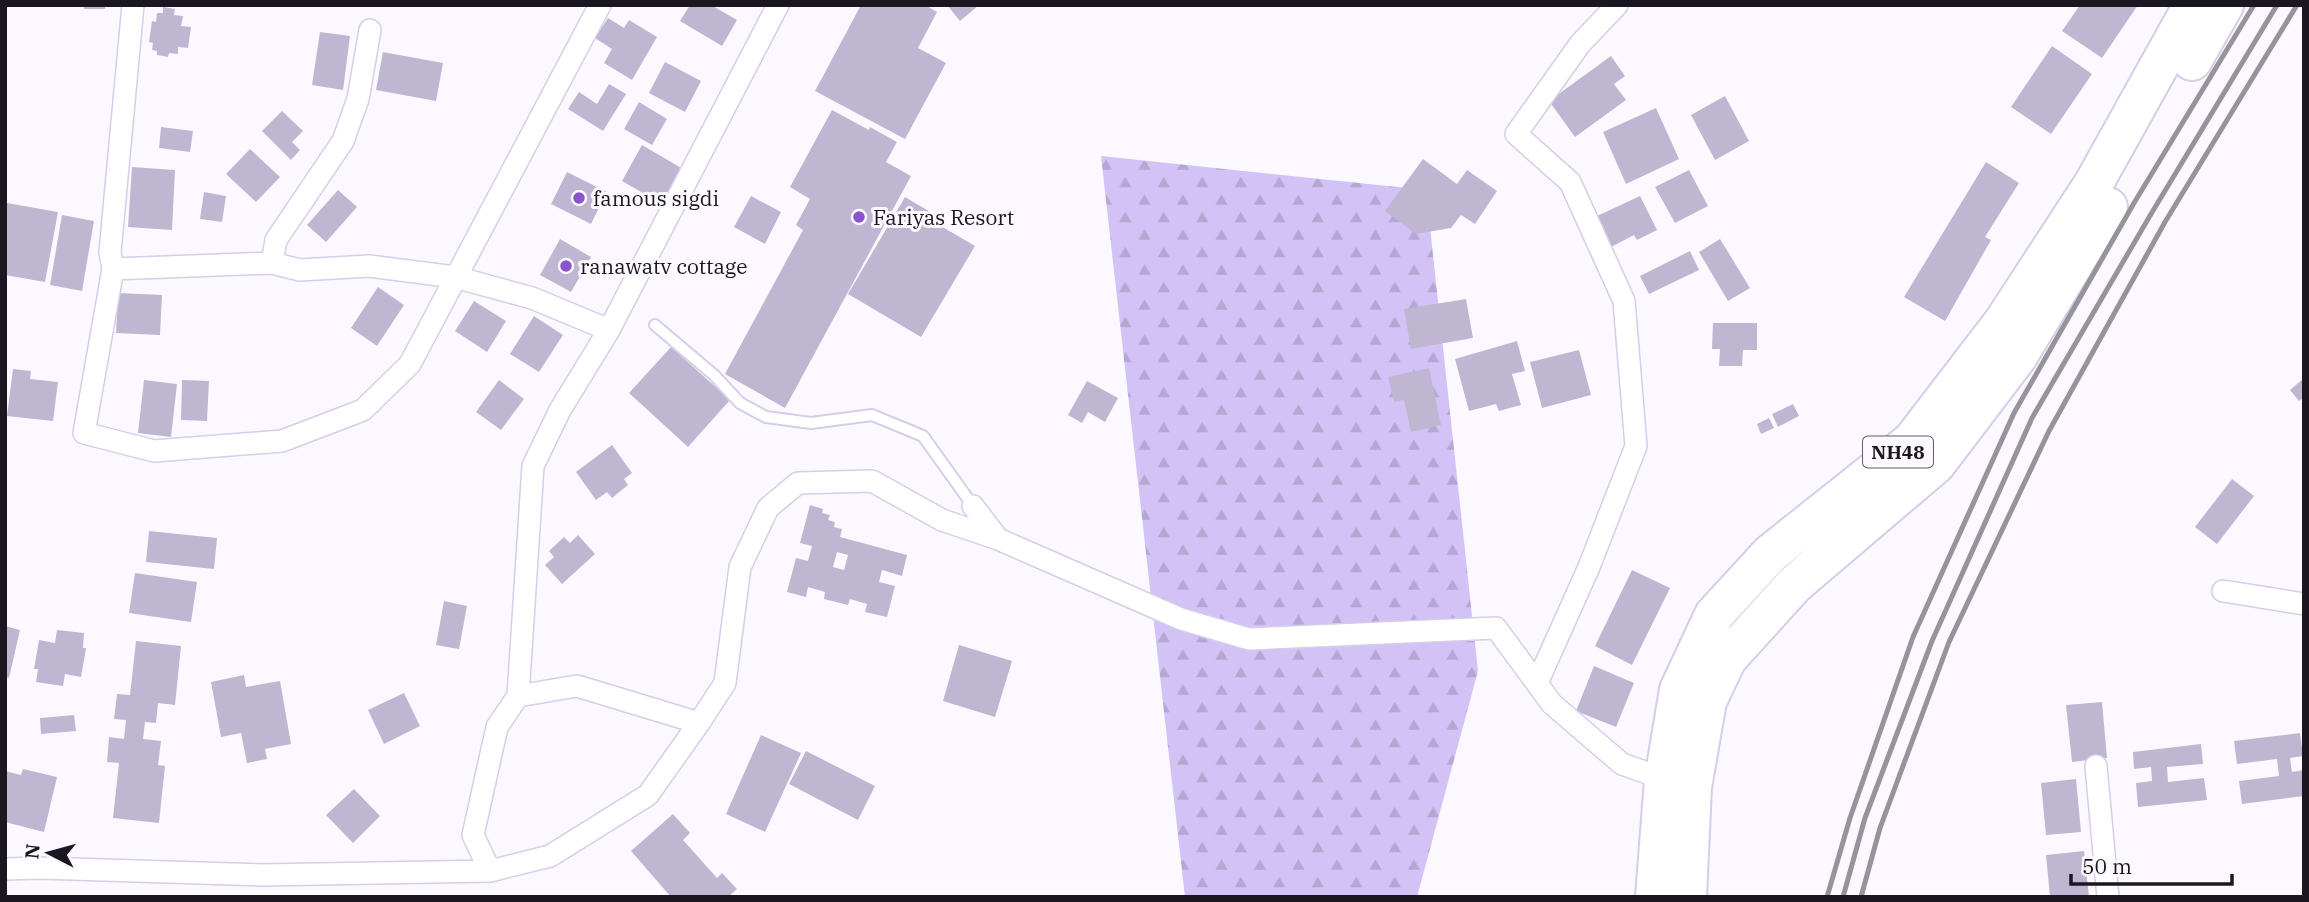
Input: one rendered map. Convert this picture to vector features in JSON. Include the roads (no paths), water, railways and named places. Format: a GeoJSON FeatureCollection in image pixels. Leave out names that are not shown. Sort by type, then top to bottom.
{"type":"FeatureCollection","features":[{"type":"Feature","properties":{"kind":"highway","name":"NH48"},"geometry":{"type":"LineString","coordinates":[[1687,897],[1678,783],[1679,690],[1714,615],[1770,554],[1912,441],[2004,321],[2079,206],[2193,5]]}},
{"type":"Feature","properties":{"kind":"highway","name":"NH48"},"geometry":{"type":"LineString","coordinates":[[1655,897],[1678,783],[1707,701],[1727,659],[1795,583],[1936,464],[2018,356],[2112,200],[2224,5]]}},
{"type":"Feature","properties":{"kind":"street"},"geometry":{"type":"LineString","coordinates":[[133,5],[110,252],[113,269],[84,433],[154,452],[282,441],[363,410],[410,363],[600,5]]}},
{"type":"Feature","properties":{"kind":"street"},"geometry":{"type":"LineString","coordinates":[[490,871],[473,835],[497,727],[519,696],[533,466],[560,410],[609,330],[778,5]]}},
{"type":"Feature","properties":{"kind":"street"},"geometry":{"type":"LineString","coordinates":[[1537,683],[1589,567],[1636,446],[1624,301],[1570,182],[1516,134],[1580,44],[1617,5]]}},
{"type":"Feature","properties":{"kind":"street"},"geometry":{"type":"LineString","coordinates":[[272,263],[276,240],[342,142],[358,99],[370,30]]}},
{"type":"Feature","properties":{"kind":"street"},"geometry":{"type":"LineString","coordinates":[[113,269],[272,263],[300,270],[369,266],[455,277],[532,298],[609,330]]}},
{"type":"Feature","properties":{"kind":"street"},"geometry":{"type":"LineString","coordinates":[[5,869],[262,876],[490,871],[550,856],[649,796],[699,723],[725,683],[740,567],[768,508],[798,483],[872,481],[942,520],[998,540],[1181,619],[1249,639],[1496,628],[1552,704],[1622,764],[1678,783]]}},
{"type":"Feature","properties":{"kind":"street"},"geometry":{"type":"LineString","coordinates":[[973,506],[998,540]]}},
{"type":"Feature","properties":{"kind":"street"},"geometry":{"type":"LineString","coordinates":[[2223,591],[2304,604]]}},
{"type":"Feature","properties":{"kind":"street"},"geometry":{"type":"LineString","coordinates":[[519,696],[577,686],[699,723]]}},
{"type":"Feature","properties":{"kind":"street"},"geometry":{"type":"LineString","coordinates":[[2096,766],[2108,897]]}},
{"type":"Feature","properties":{"kind":"lane"},"geometry":{"type":"LineString","coordinates":[[655,325],[714,375],[740,403],[766,417],[811,423],[872,415],[923,436],[973,506]]}},
{"type":"Feature","properties":{"kind":"railway"},"geometry":{"type":"LineString","coordinates":[[1827,897],[1850,818],[1913,637],[2014,413],[2134,203],[2254,5]]}},
{"type":"Feature","properties":{"kind":"railway"},"geometry":{"type":"LineString","coordinates":[[1843,897],[1865,818],[1932,641],[2032,418],[2277,5]]}},
{"type":"Feature","properties":{"kind":"railway"},"geometry":{"type":"LineString","coordinates":[[1861,897],[1880,828],[1949,642],[2049,431],[2165,222],[2297,5]]}},
{"type":"Feature","properties":{"kind":"place","name":"famous sigdi"},"geometry":{"type":"Point","coordinates":[579,198]}},
{"type":"Feature","properties":{"kind":"place","name":"Fariyas Resort"},"geometry":{"type":"Point","coordinates":[859,217]}},
{"type":"Feature","properties":{"kind":"place","name":"ranawatv cottage"},"geometry":{"type":"Point","coordinates":[566,266]}}]}
